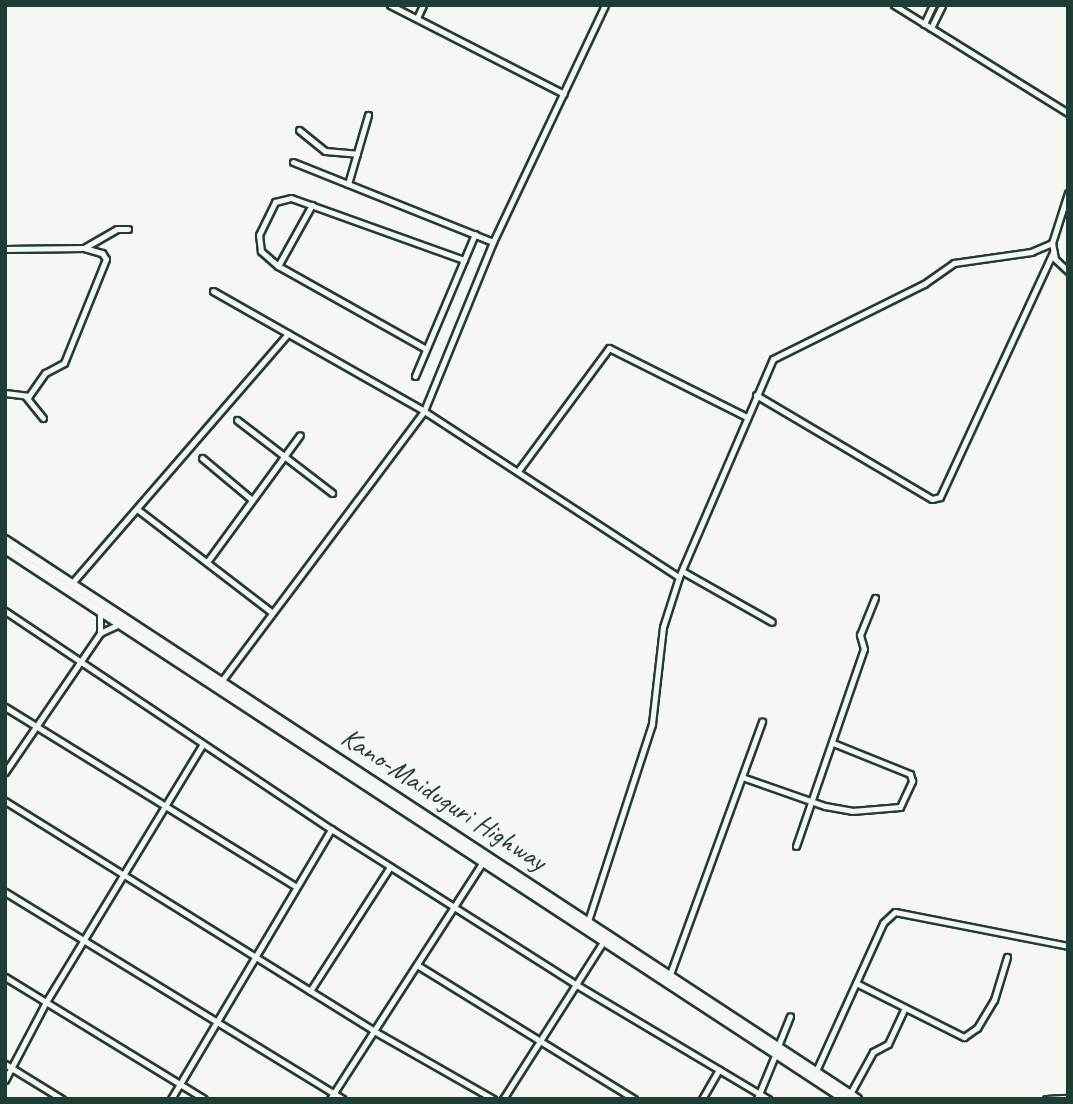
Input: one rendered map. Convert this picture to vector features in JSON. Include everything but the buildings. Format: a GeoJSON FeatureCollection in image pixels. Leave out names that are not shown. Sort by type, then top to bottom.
{"type":"FeatureCollection","features":[{"type":"Feature","properties":{"kind":"highway","name":"Kano-Maiduguri Highway"},"geometry":{"type":"LineString","coordinates":[[5,540],[482,863],[603,942],[668,979]]}},
{"type":"Feature","properties":{"kind":"highway","name":"Kano-Maiduguri Highway"},"geometry":{"type":"LineString","coordinates":[[5,549],[488,855],[588,921],[668,979],[851,1097]]}},
{"type":"Feature","properties":{"kind":"highway","name":"Kano-Maiduguri Highway"},"geometry":{"type":"LineString","coordinates":[[777,1050],[816,1071],[851,1097]]}},
{"type":"Feature","properties":{"kind":"street"},"geometry":{"type":"LineString","coordinates":[[390,5],[564,94]]}},
{"type":"Feature","properties":{"kind":"street"},"geometry":{"type":"LineString","coordinates":[[417,18],[423,5]]}},
{"type":"Feature","properties":{"kind":"street"},"geometry":{"type":"LineString","coordinates":[[219,684],[270,611],[424,411],[492,242],[606,5]]}},
{"type":"Feature","properties":{"kind":"street"},"geometry":{"type":"LineString","coordinates":[[894,5],[1068,113]]}},
{"type":"Feature","properties":{"kind":"street"},"geometry":{"type":"LineString","coordinates":[[925,24],[933,5]]}},
{"type":"Feature","properties":{"kind":"street"},"geometry":{"type":"LineString","coordinates":[[931,28],[942,5]]}},
{"type":"Feature","properties":{"kind":"street"},"geometry":{"type":"LineString","coordinates":[[348,184],[368,116]]}},
{"type":"Feature","properties":{"kind":"street"},"geometry":{"type":"LineString","coordinates":[[299,130],[325,150],[357,154]]}},
{"type":"Feature","properties":{"kind":"street"},"geometry":{"type":"LineString","coordinates":[[293,162],[492,242]]}},
{"type":"Feature","properties":{"kind":"street"},"geometry":{"type":"LineString","coordinates":[[1068,193],[1052,243],[1059,266],[1068,271]]}},
{"type":"Feature","properties":{"kind":"street"},"geometry":{"type":"LineString","coordinates":[[426,349],[278,266],[258,244],[270,210],[282,198],[312,205],[464,260]]}},
{"type":"Feature","properties":{"kind":"street"},"geometry":{"type":"LineString","coordinates":[[278,266],[312,205]]}},
{"type":"Feature","properties":{"kind":"street"},"geometry":{"type":"LineString","coordinates":[[84,248],[117,229],[128,229]]}},
{"type":"Feature","properties":{"kind":"street"},"geometry":{"type":"LineString","coordinates":[[415,376],[475,234]]}},
{"type":"Feature","properties":{"kind":"street"},"geometry":{"type":"LineString","coordinates":[[588,921],[652,724],[663,627],[681,574],[773,359],[808,338],[903,294],[954,263],[1031,252],[1052,243]]}},
{"type":"Feature","properties":{"kind":"street"},"geometry":{"type":"LineString","coordinates":[[5,250],[84,248],[102,253],[106,259],[64,363],[44,373],[26,397]]}},
{"type":"Feature","properties":{"kind":"street"},"geometry":{"type":"LineString","coordinates":[[756,395],[932,499],[940,497],[1053,251]]}},
{"type":"Feature","properties":{"kind":"street"},"geometry":{"type":"LineString","coordinates":[[213,291],[424,411],[681,574],[772,622]]}},
{"type":"Feature","properties":{"kind":"street"},"geometry":{"type":"LineString","coordinates":[[72,583],[288,334]]}},
{"type":"Feature","properties":{"kind":"street"},"geometry":{"type":"LineString","coordinates":[[518,471],[609,348],[747,417]]}},
{"type":"Feature","properties":{"kind":"street"},"geometry":{"type":"LineString","coordinates":[[5,393],[26,397],[43,418]]}},
{"type":"Feature","properties":{"kind":"street"},"geometry":{"type":"LineString","coordinates":[[237,420],[332,493]]}},
{"type":"Feature","properties":{"kind":"street"},"geometry":{"type":"LineString","coordinates":[[207,562],[300,435]]}},
{"type":"Feature","properties":{"kind":"street"},"geometry":{"type":"LineString","coordinates":[[202,458],[251,499]]}},
{"type":"Feature","properties":{"kind":"street"},"geometry":{"type":"LineString","coordinates":[[137,509],[270,611]]}},
{"type":"Feature","properties":{"kind":"street"},"geometry":{"type":"LineString","coordinates":[[796,846],[864,649],[860,635],[875,598]]}},
{"type":"Feature","properties":{"kind":"street"},"geometry":{"type":"LineString","coordinates":[[99,610],[100,633]]}},
{"type":"Feature","properties":{"kind":"street"},"geometry":{"type":"LineString","coordinates":[[5,611],[202,745],[390,867],[575,984],[758,1096],[768,1099]]}},
{"type":"Feature","properties":{"kind":"street"},"geometry":{"type":"LineString","coordinates":[[5,772],[100,633],[121,624]]}},
{"type":"Feature","properties":{"kind":"street"},"geometry":{"type":"LineString","coordinates":[[5,707],[35,728],[295,886]]}},
{"type":"Feature","properties":{"kind":"street"},"geometry":{"type":"LineString","coordinates":[[668,979],[762,721]]}},
{"type":"Feature","properties":{"kind":"street"},"geometry":{"type":"LineString","coordinates":[[742,777],[813,803],[852,811],[900,807],[912,781],[902,768],[833,743]]}},
{"type":"Feature","properties":{"kind":"street"},"geometry":{"type":"LineString","coordinates":[[5,1080],[84,939],[202,745]]}},
{"type":"Feature","properties":{"kind":"street"},"geometry":{"type":"LineString","coordinates":[[5,801],[374,1031],[493,1099]]}},
{"type":"Feature","properties":{"kind":"street"},"geometry":{"type":"LineString","coordinates":[[170,1099],[331,829]]}},
{"type":"Feature","properties":{"kind":"street"},"geometry":{"type":"LineString","coordinates":[[332,1096],[488,855]]}},
{"type":"Feature","properties":{"kind":"street"},"geometry":{"type":"LineString","coordinates":[[310,991],[390,867]]}},
{"type":"Feature","properties":{"kind":"street"},"geometry":{"type":"LineString","coordinates":[[5,892],[217,1017],[332,1096],[343,1099]]}},
{"type":"Feature","properties":{"kind":"street"},"geometry":{"type":"LineString","coordinates":[[816,1071],[883,923],[895,912],[1068,946]]}},
{"type":"Feature","properties":{"kind":"street"},"geometry":{"type":"LineString","coordinates":[[503,1099],[603,942]]}},
{"type":"Feature","properties":{"kind":"street"},"geometry":{"type":"LineString","coordinates":[[856,983],[953,1034],[970,1036],[1004,977],[1007,957]]}},
{"type":"Feature","properties":{"kind":"street"},"geometry":{"type":"LineString","coordinates":[[417,965],[634,1099]]}},
{"type":"Feature","properties":{"kind":"street"},"geometry":{"type":"LineString","coordinates":[[5,977],[204,1099]]}},
{"type":"Feature","properties":{"kind":"street"},"geometry":{"type":"LineString","coordinates":[[851,1097],[873,1052],[888,1044],[904,1009]]}},
{"type":"Feature","properties":{"kind":"street"},"geometry":{"type":"LineString","coordinates":[[758,1096],[790,1016]]}},
{"type":"Feature","properties":{"kind":"street"},"geometry":{"type":"LineString","coordinates":[[5,1063],[62,1099]]}},
{"type":"Feature","properties":{"kind":"street"},"geometry":{"type":"LineString","coordinates":[[702,1099],[719,1070]]}},
{"type":"Feature","properties":{"kind":"street"},"geometry":{"type":"LineString","coordinates":[[1046,1099],[1068,1098]]}}]}
